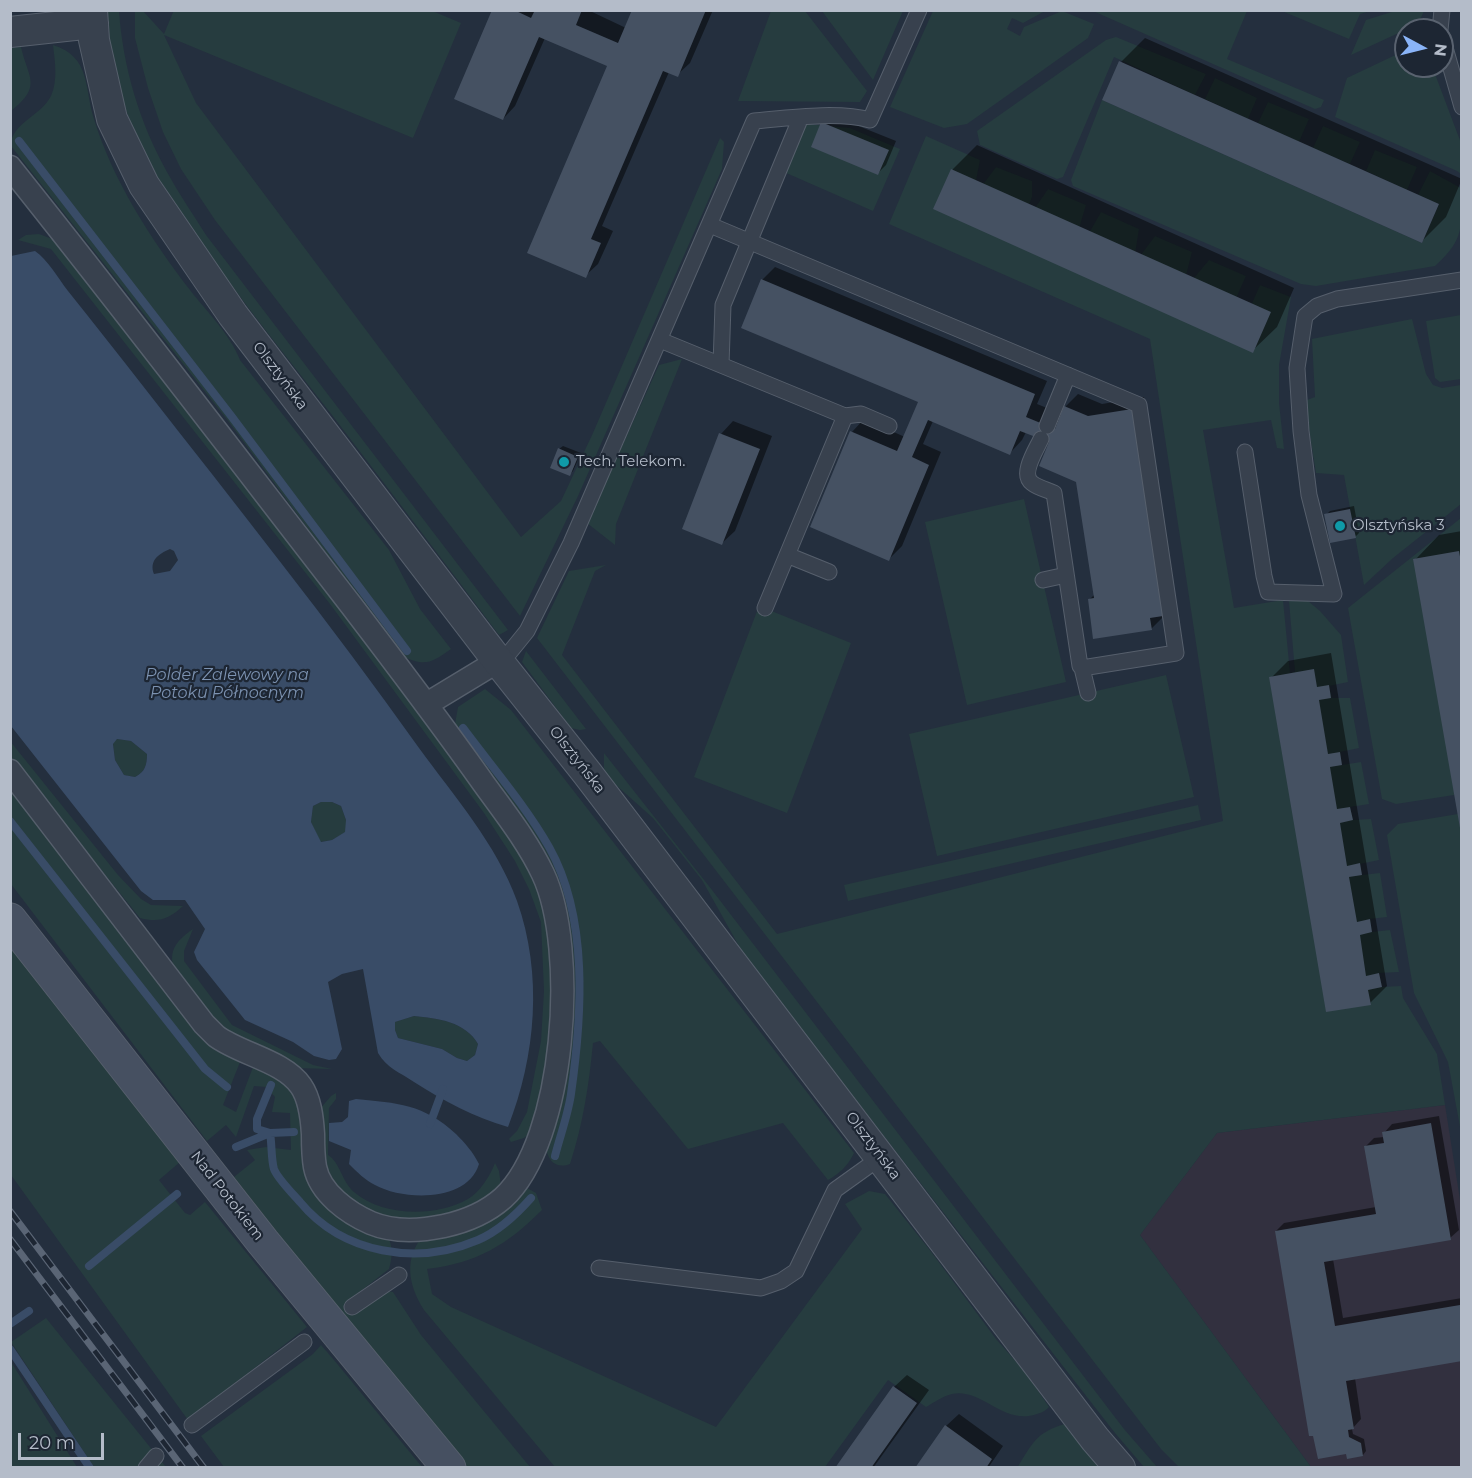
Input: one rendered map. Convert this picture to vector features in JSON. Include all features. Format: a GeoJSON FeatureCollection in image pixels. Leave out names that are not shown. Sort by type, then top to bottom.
{"type":"FeatureCollection","features":[{"type":"Feature","properties":{"kind":"main road","name":"Nad Potokiem"},"geometry":{"type":"LineString","coordinates":[[10,920],[263,1242],[449,1467]]}},
{"type":"Feature","properties":{"kind":"street","name":"Olsztyńska"},"geometry":{"type":"LineString","coordinates":[[10,32],[92,17],[99,66],[112,119],[144,184],[233,315],[498,661],[587,773],[1095,1438],[1120,1467]]}},
{"type":"Feature","properties":{"kind":"street"},"geometry":{"type":"LineString","coordinates":[[10,167],[427,704],[526,843],[544,874],[559,924],[564,993],[558,1060],[539,1137],[527,1164],[502,1199],[475,1217],[422,1230],[377,1226],[356,1216],[335,1199],[321,1184],[315,1170],[312,1123],[303,1088],[294,1078],[278,1067],[216,1036],[204,1024],[10,771]]}},
{"type":"Feature","properties":{"kind":"street"},"geometry":{"type":"LineString","coordinates":[[427,704],[498,661]]}},
{"type":"Feature","properties":{"kind":"lane"},"geometry":{"type":"LineString","coordinates":[[498,661],[510,652],[527,631],[571,543],[754,121],[857,116],[870,120],[919,10]]}},
{"type":"Feature","properties":{"kind":"lane"},"geometry":{"type":"LineString","coordinates":[[1453,78],[1461,106]]}},
{"type":"Feature","properties":{"kind":"lane"},"geometry":{"type":"LineString","coordinates":[[721,365],[723,305],[801,117]]}},
{"type":"Feature","properties":{"kind":"lane"},"geometry":{"type":"LineString","coordinates":[[710,225],[1139,405],[1176,654],[1082,668]]}},
{"type":"Feature","properties":{"kind":"lane"},"geometry":{"type":"LineString","coordinates":[[1245,452],[1268,592],[1334,594],[1310,495],[1301,431],[1297,368],[1305,316],[1317,306],[1337,298],[1461,280]]}},
{"type":"Feature","properties":{"kind":"lane"},"geometry":{"type":"LineString","coordinates":[[660,339],[846,416],[861,414],[889,426]]}},
{"type":"Feature","properties":{"kind":"lane"},"geometry":{"type":"LineString","coordinates":[[1068,375],[1028,470],[1028,477],[1032,483],[1054,493],[1080,666],[1088,693]]}},
{"type":"Feature","properties":{"kind":"lane"},"geometry":{"type":"LineString","coordinates":[[765,608],[846,416]]}},
{"type":"Feature","properties":{"kind":"lane"},"geometry":{"type":"LineString","coordinates":[[787,555],[829,572]]}},
{"type":"Feature","properties":{"kind":"lane"},"geometry":{"type":"LineString","coordinates":[[1043,580],[1066,575]]}},
{"type":"Feature","properties":{"kind":"lane"},"geometry":{"type":"LineString","coordinates":[[599,1268],[761,1288],[781,1281],[796,1271],[835,1190],[880,1157]]}},
{"type":"Feature","properties":{"kind":"lane"},"geometry":{"type":"LineString","coordinates":[[352,1307],[399,1275]]}},
{"type":"Feature","properties":{"kind":"lane"},"geometry":{"type":"LineString","coordinates":[[192,1425],[304,1342]]}},
{"type":"Feature","properties":{"kind":"shaded area"},"geometry":{"type":"Polygon","coordinates":[[[1445,1105],[1461,1206],[1461,1467],[1311,1467],[1140,1235],[1217,1133],[1445,1105]]]}},
{"type":"Feature","properties":{"kind":"green space"},"geometry":{"type":"Polygon","coordinates":[[[174,10],[430,10],[461,23],[413,138],[164,35],[196,103],[521,537],[561,501],[593,433],[720,138],[724,142],[722,169],[578,496],[520,616],[215,220],[181,169],[163,132],[148,88],[135,38],[135,11],[143,11],[164,34],[174,10]]]}},
{"type":"Feature","properties":{"kind":"green space"},"geometry":{"type":"Polygon","coordinates":[[[1398,10],[1424,11],[1421,18],[1394,18],[1394,35],[1351,55],[1366,20],[1398,10]]]}},
{"type":"Feature","properties":{"kind":"green space"},"geometry":{"type":"Polygon","coordinates":[[[106,11],[119,11],[124,53],[134,94],[148,134],[167,172],[206,235],[508,630],[499,635],[251,311],[181,215],[144,152],[129,119],[117,84],[106,11]]]}},
{"type":"Feature","properties":{"kind":"green space"},"geometry":{"type":"Polygon","coordinates":[[[771,11],[805,11],[867,91],[860,102],[738,101],[771,11]]]}},
{"type":"Feature","properties":{"kind":"green space"},"geometry":{"type":"Polygon","coordinates":[[[822,11],[903,11],[873,80],[822,11]]]}},
{"type":"Feature","properties":{"kind":"green space"},"geometry":{"type":"Polygon","coordinates":[[[933,11],[1045,11],[1023,23],[1012,18],[1007,29],[1020,36],[1024,27],[1062,11],[1094,24],[1088,38],[967,124],[944,128],[890,107],[933,11]]]}},
{"type":"Feature","properties":{"kind":"green space"},"geometry":{"type":"Polygon","coordinates":[[[1093,11],[1247,11],[1227,59],[1324,100],[1321,107],[1315,109],[1093,11]]]}},
{"type":"Feature","properties":{"kind":"green space"},"geometry":{"type":"Polygon","coordinates":[[[1282,11],[1370,11],[1360,14],[1349,39],[1282,11]]]}},
{"type":"Feature","properties":{"kind":"green space"},"geometry":{"type":"Polygon","coordinates":[[[1116,37],[1206,74],[1195,95],[1114,57],[1063,177],[1057,179],[980,145],[977,131],[1106,40],[1116,37]]]}},
{"type":"Feature","properties":{"kind":"green space"},"geometry":{"type":"Polygon","coordinates":[[[53,45],[65,50],[80,65],[102,142],[134,209],[176,271],[224,332],[240,360],[389,550],[420,609],[451,649],[438,658],[428,662],[417,662],[402,656],[229,422],[11,146],[15,132],[51,96],[55,77],[53,45]]]}},
{"type":"Feature","properties":{"kind":"green space"},"geometry":{"type":"Polygon","coordinates":[[[21,47],[31,81],[30,88],[27,95],[11,111],[11,48],[21,47]]]}},
{"type":"Feature","properties":{"kind":"green space"},"geometry":{"type":"Polygon","coordinates":[[[1394,56],[1394,78],[1437,78],[1461,143],[1461,174],[1335,117],[1347,78],[1394,56]]]}},
{"type":"Feature","properties":{"kind":"green space"},"geometry":{"type":"Polygon","coordinates":[[[1215,78],[1257,98],[1248,119],[1205,99],[1215,78]]]}},
{"type":"Feature","properties":{"kind":"green space"},"geometry":{"type":"Polygon","coordinates":[[[1102,100],[1422,243],[1439,204],[1418,195],[1430,171],[1461,188],[1461,222],[1457,239],[1435,266],[1316,286],[1301,284],[1073,186],[1071,180],[1102,100]]]}},
{"type":"Feature","properties":{"kind":"green space"},"geometry":{"type":"Polygon","coordinates":[[[1268,102],[1309,119],[1299,142],[1258,123],[1268,102]]]}},
{"type":"Feature","properties":{"kind":"green space"},"geometry":{"type":"Polygon","coordinates":[[[806,124],[850,128],[900,149],[873,211],[784,172],[806,124]]]}},
{"type":"Feature","properties":{"kind":"green space"},"geometry":{"type":"Polygon","coordinates":[[[1323,126],[1360,142],[1350,164],[1313,148],[1323,126]]]}},
{"type":"Feature","properties":{"kind":"green space"},"geometry":{"type":"Polygon","coordinates":[[[926,136],[980,160],[976,181],[984,183],[996,167],[1032,181],[1032,197],[1029,205],[1035,208],[1048,189],[1086,205],[1079,229],[1089,233],[1101,212],[1139,229],[1135,254],[1140,256],[1155,236],[1192,252],[1186,276],[1193,279],[1209,260],[1246,276],[1234,303],[1249,310],[1260,285],[1291,297],[1279,365],[1279,403],[1284,449],[1277,448],[1271,420],[1203,430],[1234,608],[1283,600],[1290,673],[1295,672],[1289,601],[1300,599],[1308,601],[1341,635],[1348,682],[1329,686],[1332,698],[1350,698],[1359,748],[1340,752],[1342,765],[1361,762],[1369,804],[1350,807],[1353,820],[1371,819],[1379,860],[1360,864],[1362,875],[1380,873],[1387,917],[1370,919],[1372,932],[1390,930],[1399,972],[1379,973],[1382,987],[1401,986],[1403,998],[1437,1054],[1445,1105],[1217,1133],[1140,1235],[1311,1467],[1179,1467],[1161,1449],[537,638],[569,571],[606,565],[595,571],[562,655],[777,934],[1223,821],[1150,339],[889,224],[926,136]]]}},
{"type":"Feature","properties":{"kind":"green space"},"geometry":{"type":"Polygon","coordinates":[[[1375,150],[1417,167],[1407,190],[1366,171],[1375,150]]]}},
{"type":"Feature","properties":{"kind":"green space"},"geometry":{"type":"Polygon","coordinates":[[[39,234],[55,240],[433,729],[513,837],[538,885],[554,963],[549,1057],[532,1132],[524,1138],[511,1142],[509,1139],[517,1131],[527,1112],[541,1041],[544,991],[541,922],[529,889],[515,861],[484,813],[330,604],[51,249],[18,240],[26,235],[39,234]]]}},
{"type":"Feature","properties":{"kind":"green space"},"geometry":{"type":"Polygon","coordinates":[[[1461,315],[1461,379],[1440,382],[1435,378],[1426,321],[1461,315]]]}},
{"type":"Feature","properties":{"kind":"green space"},"geometry":{"type":"Polygon","coordinates":[[[1412,319],[1426,374],[1433,385],[1442,388],[1461,385],[1461,504],[1393,558],[1364,585],[1344,475],[1316,473],[1308,423],[1307,400],[1315,397],[1312,339],[1412,319]]]}},
{"type":"Feature","properties":{"kind":"green space"},"geometry":{"type":"Polygon","coordinates":[[[682,359],[616,524],[615,545],[587,523],[659,365],[682,359]]]}},
{"type":"Feature","properties":{"kind":"green space"},"geometry":{"type":"Polygon","coordinates":[[[1024,499],[1066,682],[967,705],[925,522],[1024,499]]]}},
{"type":"Feature","properties":{"kind":"green space"},"geometry":{"type":"Polygon","coordinates":[[[1461,518],[1454,795],[1396,804],[1382,799],[1348,608],[1461,518]]]}},
{"type":"Feature","properties":{"kind":"green space"},"geometry":{"type":"Polygon","coordinates":[[[759,606],[851,643],[787,813],[694,777],[759,606]]]}},
{"type":"Feature","properties":{"kind":"green space"},"geometry":{"type":"Polygon","coordinates":[[[526,651],[586,729],[571,728],[522,662],[526,651]]]}},
{"type":"Feature","properties":{"kind":"green space"},"geometry":{"type":"Polygon","coordinates":[[[1166,675],[1194,797],[937,856],[909,734],[1166,675]]]}},
{"type":"Feature","properties":{"kind":"green space"},"geometry":{"type":"Polygon","coordinates":[[[485,689],[511,710],[854,1153],[846,1166],[836,1175],[828,1180],[783,1123],[688,1149],[600,1041],[593,1043],[585,1104],[570,1164],[557,1165],[551,1160],[546,1148],[571,950],[567,915],[557,886],[455,724],[458,707],[485,689]]]}},
{"type":"Feature","properties":{"kind":"green space"},"geometry":{"type":"Polygon","coordinates":[[[117,739],[131,741],[147,754],[145,768],[135,777],[124,775],[115,760],[113,743],[117,739]]]}},
{"type":"Feature","properties":{"kind":"green space"},"geometry":{"type":"Polygon","coordinates":[[[10,741],[118,875],[141,899],[151,905],[183,906],[163,919],[140,918],[11,758],[10,741]]]}},
{"type":"Feature","properties":{"kind":"green space"},"geometry":{"type":"Polygon","coordinates":[[[604,753],[712,890],[1124,1429],[1157,1467],[1144,1467],[1115,1433],[782,1005],[744,955],[702,880],[653,818],[607,777],[604,768],[604,753]]]}},
{"type":"Feature","properties":{"kind":"green space"},"geometry":{"type":"Polygon","coordinates":[[[10,791],[215,1050],[240,1062],[223,1105],[236,1112],[253,1067],[275,1078],[286,1087],[297,1104],[307,1173],[389,1239],[392,1254],[389,1269],[348,1301],[357,1313],[386,1291],[393,1292],[421,1335],[530,1467],[465,1467],[234,1177],[255,1160],[247,1150],[266,1147],[291,1150],[290,1113],[272,1112],[275,1097],[266,1087],[254,1086],[236,1137],[226,1125],[207,1141],[11,884],[10,791]]]}},
{"type":"Feature","properties":{"kind":"green space"},"geometry":{"type":"Polygon","coordinates":[[[321,802],[332,802],[341,806],[346,820],[346,832],[332,840],[320,842],[311,822],[313,806],[321,802]]]}},
{"type":"Feature","properties":{"kind":"green space"},"geometry":{"type":"Polygon","coordinates":[[[1198,805],[1201,820],[848,901],[844,885],[1198,805]]]}},
{"type":"Feature","properties":{"kind":"green space"},"geometry":{"type":"Polygon","coordinates":[[[1458,814],[1462,835],[1461,1132],[1448,1062],[1414,993],[1387,835],[1398,824],[1458,814]]]}},
{"type":"Feature","properties":{"kind":"green space"},"geometry":{"type":"Polygon","coordinates":[[[193,929],[184,951],[184,961],[232,1025],[313,1065],[332,1069],[294,1068],[229,1034],[216,1022],[173,966],[172,954],[176,944],[193,929]]]}},
{"type":"Feature","properties":{"kind":"green space"},"geometry":{"type":"Polygon","coordinates":[[[10,944],[180,1162],[159,1180],[185,1213],[190,1215],[205,1202],[307,1327],[188,1420],[11,1175],[10,944]]]}},
{"type":"Feature","properties":{"kind":"green space"},"geometry":{"type":"Polygon","coordinates":[[[414,1016],[441,1020],[459,1026],[478,1044],[475,1055],[467,1061],[442,1049],[398,1038],[395,1022],[414,1016]]]}},
{"type":"Feature","properties":{"kind":"green space"},"geometry":{"type":"Polygon","coordinates":[[[336,1093],[336,1099],[329,1108],[328,1155],[335,1162],[350,1188],[366,1200],[394,1210],[410,1212],[441,1209],[455,1205],[477,1192],[495,1163],[499,1171],[501,1186],[476,1206],[434,1220],[395,1219],[358,1207],[341,1193],[324,1173],[319,1110],[336,1093]]]}},
{"type":"Feature","properties":{"kind":"green space"},"geometry":{"type":"Polygon","coordinates":[[[527,1188],[536,1193],[542,1210],[516,1233],[490,1250],[461,1262],[427,1269],[432,1294],[451,1307],[716,1427],[862,1229],[845,1204],[869,1191],[885,1194],[996,1339],[1026,1373],[1049,1407],[1037,1414],[1014,1415],[973,1396],[952,1394],[926,1407],[888,1380],[825,1467],[555,1467],[424,1310],[412,1284],[410,1267],[414,1249],[419,1241],[453,1235],[518,1191],[527,1188]]]}},
{"type":"Feature","properties":{"kind":"green space"},"geometry":{"type":"Polygon","coordinates":[[[46,1318],[166,1467],[94,1467],[11,1342],[46,1318]]]}},
{"type":"Feature","properties":{"kind":"green space"},"geometry":{"type":"Polygon","coordinates":[[[321,1345],[422,1467],[224,1467],[201,1436],[313,1354],[321,1345]]]}},
{"type":"Feature","properties":{"kind":"green space"},"geometry":{"type":"Polygon","coordinates":[[[11,1362],[77,1467],[11,1467],[11,1362]]]}},
{"type":"Feature","properties":{"kind":"green space"},"geometry":{"type":"Polygon","coordinates":[[[1065,1424],[1098,1467],[1017,1468],[1041,1435],[1065,1424]]]}},
{"type":"Feature","properties":{"kind":"water","name":"Polder Zalewowy na Potoku Północnym"},"geometry":{"type":"Polygon","coordinates":[[[35,251],[49,264],[318,610],[460,803],[498,860],[517,901],[525,929],[533,986],[530,1044],[525,1072],[508,1127],[448,1102],[385,1062],[378,1053],[363,969],[342,974],[328,982],[342,1049],[336,1059],[329,1060],[314,1056],[293,1042],[245,1020],[197,960],[194,952],[205,929],[185,900],[153,900],[141,891],[11,726],[11,256],[35,251]],[[170,549],[158,556],[153,565],[154,574],[170,571],[178,560],[174,551],[170,549]],[[117,739],[113,744],[115,760],[124,775],[135,777],[141,773],[146,765],[147,754],[131,741],[117,739]],[[321,802],[313,806],[311,822],[321,842],[332,840],[345,832],[346,820],[341,806],[332,802],[321,802]],[[414,1016],[395,1022],[398,1038],[442,1049],[467,1061],[475,1055],[478,1044],[459,1026],[432,1018],[414,1016]]]}},
{"type":"Feature","properties":{"kind":"water"},"geometry":{"type":"Polygon","coordinates":[[[356,1099],[397,1104],[433,1116],[463,1141],[477,1160],[479,1164],[473,1176],[462,1186],[434,1195],[402,1194],[368,1181],[349,1164],[351,1150],[329,1141],[329,1123],[342,1122],[348,1117],[349,1101],[356,1099]]]}},
{"type":"Feature","properties":{"kind":"building"},"geometry":{"type":"Polygon","coordinates":[[[492,10],[514,10],[531,18],[535,10],[582,10],[576,25],[618,43],[632,10],[706,10],[678,77],[663,71],[591,239],[601,243],[586,278],[527,253],[607,66],[539,37],[503,120],[454,99],[492,10]]]}},
{"type":"Feature","properties":{"kind":"building"},"geometry":{"type":"Polygon","coordinates":[[[1119,61],[1439,204],[1422,243],[1102,100],[1119,61]]]}},
{"type":"Feature","properties":{"kind":"building"},"geometry":{"type":"Polygon","coordinates":[[[821,122],[889,150],[878,175],[811,147],[821,122]]]}},
{"type":"Feature","properties":{"kind":"building"},"geometry":{"type":"Polygon","coordinates":[[[951,169],[1271,312],[1253,353],[933,209],[951,169]]]}},
{"type":"Feature","properties":{"kind":"building"},"geometry":{"type":"Polygon","coordinates":[[[761,279],[1035,394],[1026,417],[1055,429],[1064,406],[1088,416],[1132,409],[1163,616],[1150,618],[1152,630],[1093,639],[1088,599],[1094,598],[1076,482],[1039,466],[1049,442],[1020,431],[1010,455],[928,420],[912,457],[929,465],[889,561],[810,527],[850,431],[897,451],[918,402],[741,328],[761,279]]]}},
{"type":"Feature","properties":{"kind":"building"},"geometry":{"type":"Polygon","coordinates":[[[719,433],[760,449],[722,545],[682,529],[719,433]]]}},
{"type":"Feature","properties":{"kind":"building","name":"Tech. Telekom."},"geometry":{"type":"Polygon","coordinates":[[[558,448],[578,457],[570,476],[550,468],[558,448]]]}},
{"type":"Feature","properties":{"kind":"building","name":"Olsztyńska 3"},"geometry":{"type":"Polygon","coordinates":[[[1350,509],[1356,538],[1330,543],[1324,514],[1350,509]]]}},
{"type":"Feature","properties":{"kind":"building"},"geometry":{"type":"Polygon","coordinates":[[[1459,551],[1462,568],[1460,828],[1413,559],[1459,551]]]}},
{"type":"Feature","properties":{"kind":"building"},"geometry":{"type":"Polygon","coordinates":[[[1314,669],[1317,687],[1329,685],[1331,698],[1319,700],[1328,754],[1340,752],[1342,765],[1330,767],[1337,809],[1350,807],[1353,820],[1340,823],[1347,866],[1360,863],[1362,875],[1349,877],[1357,922],[1370,919],[1372,932],[1360,935],[1366,976],[1379,973],[1382,987],[1368,990],[1371,1005],[1326,1012],[1269,677],[1314,669]]]}},
{"type":"Feature","properties":{"kind":"building"},"geometry":{"type":"Polygon","coordinates":[[[1431,1123],[1451,1240],[1324,1262],[1335,1326],[1460,1305],[1462,1361],[1346,1381],[1354,1429],[1348,1430],[1349,1437],[1361,1443],[1363,1456],[1347,1459],[1346,1454],[1318,1459],[1313,1436],[1309,1436],[1275,1231],[1376,1214],[1364,1146],[1384,1143],[1382,1132],[1431,1123]]]}},
{"type":"Feature","properties":{"kind":"building"},"geometry":{"type":"Polygon","coordinates":[[[893,1386],[917,1403],[871,1468],[835,1468],[893,1386]]]}},
{"type":"Feature","properties":{"kind":"building"},"geometry":{"type":"Polygon","coordinates":[[[945,1425],[992,1459],[986,1468],[915,1468],[945,1425]]]}},
{"type":"Feature","properties":{"kind":"waterway"},"geometry":{"type":"LineString","coordinates":[[19,141],[232,417],[407,651]]}},
{"type":"Feature","properties":{"kind":"waterway"},"geometry":{"type":"LineString","coordinates":[[463,728],[540,831],[562,875],[571,905],[579,968],[578,1032],[570,1102],[555,1156]]}},
{"type":"Feature","properties":{"kind":"waterway"},"geometry":{"type":"LineString","coordinates":[[10,821],[205,1069],[227,1087]]}},
{"type":"Feature","properties":{"kind":"waterway"},"geometry":{"type":"LineString","coordinates":[[271,1085],[257,1119],[257,1129],[270,1133],[272,1161],[276,1173],[317,1220],[337,1234],[359,1244],[406,1253],[455,1248],[493,1232],[531,1198]]}},
{"type":"Feature","properties":{"kind":"waterway"},"geometry":{"type":"LineString","coordinates":[[430,1124],[443,1089]]}},
{"type":"Feature","properties":{"kind":"waterway"},"geometry":{"type":"LineString","coordinates":[[236,1147],[270,1133],[294,1132]]}},
{"type":"Feature","properties":{"kind":"waterway"},"geometry":{"type":"LineString","coordinates":[[89,1266],[177,1194]]}},
{"type":"Feature","properties":{"kind":"waterway"},"geometry":{"type":"LineString","coordinates":[[10,1324],[29,1311]]}},
{"type":"Feature","properties":{"kind":"waterway"},"geometry":{"type":"LineString","coordinates":[[10,1349],[90,1468]]}},
{"type":"Feature","properties":{"kind":"railway"},"geometry":{"type":"LineString","coordinates":[[10,1211],[204,1468]]}},
{"type":"Feature","properties":{"kind":"railway"},"geometry":{"type":"LineString","coordinates":[[10,1239],[183,1468]]}},
{"type":"Feature","properties":{"kind":"place","name":"Tech. Telekom."},"geometry":{"type":"Point","coordinates":[564,462]}},
{"type":"Feature","properties":{"kind":"place","name":"Olsztyńska 3"},"geometry":{"type":"Point","coordinates":[1340,526]}}]}
